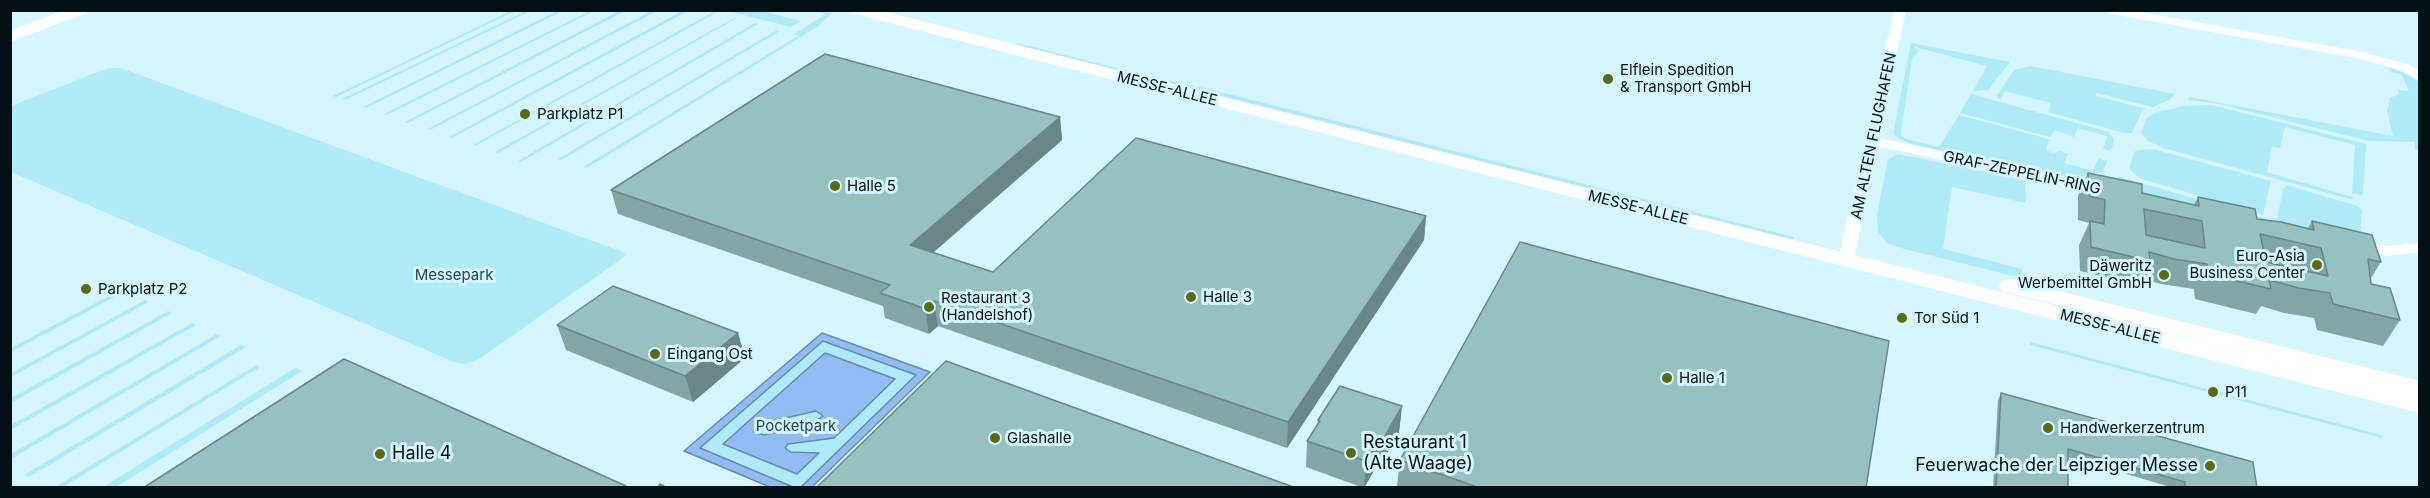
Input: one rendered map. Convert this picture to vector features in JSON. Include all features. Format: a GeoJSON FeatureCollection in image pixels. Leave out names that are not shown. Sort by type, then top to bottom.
{"type":"FeatureCollection","features":[{"type":"Feature","properties":{"kind":"main road"},"geometry":{"type":"LineString","coordinates":[[10,37],[80,10]]}},
{"type":"Feature","properties":{"kind":"main road","name":"MESSE-ALLEE"},"geometry":{"type":"LineString","coordinates":[[857,10],[1847,253],[2420,388]]}},
{"type":"Feature","properties":{"kind":"main road","name":"MESSE-ALLEE"},"geometry":{"type":"LineString","coordinates":[[909,10],[1847,253],[2420,405]]}},
{"type":"Feature","properties":{"kind":"street","name":"AM ALTEN FLUGHAFEN"},"geometry":{"type":"LineString","coordinates":[[1847,253],[1900,10]]}},
{"type":"Feature","properties":{"kind":"street"},"geometry":{"type":"LineString","coordinates":[[2107,10],[2362,56],[2403,67],[2420,76]]}},
{"type":"Feature","properties":{"kind":"street","name":"GRAF-ZEPPELIN-RING"},"geometry":{"type":"LineString","coordinates":[[1872,141],[2112,192]]}},
{"type":"Feature","properties":{"kind":"street"},"geometry":{"type":"LineString","coordinates":[[2340,242],[2388,251],[2420,247]]}},
{"type":"Feature","properties":{"kind":"green space"},"geometry":{"type":"Polygon","coordinates":[[[559,10],[563,11],[366,108],[363,107],[559,10]]]}},
{"type":"Feature","properties":{"kind":"green space"},"geometry":{"type":"Polygon","coordinates":[[[621,10],[625,11],[408,123],[405,122],[621,10]]]}},
{"type":"Feature","properties":{"kind":"green space"},"geometry":{"type":"Polygon","coordinates":[[[653,10],[657,11],[430,130],[428,129],[653,10]]]}},
{"type":"Feature","properties":{"kind":"green space"},"geometry":{"type":"Polygon","coordinates":[[[684,10],[688,11],[452,138],[449,137],[684,10]]]}},
{"type":"Feature","properties":{"kind":"green space"},"geometry":{"type":"Polygon","coordinates":[[[515,11],[336,97],[333,96],[515,11]]]}},
{"type":"Feature","properties":{"kind":"green space"},"geometry":{"type":"Polygon","coordinates":[[[530,11],[345,100],[342,99],[530,11]]]}},
{"type":"Feature","properties":{"kind":"green space"},"geometry":{"type":"Polygon","coordinates":[[[594,11],[387,115],[384,114],[594,11]]]}},
{"type":"Feature","properties":{"kind":"green space"},"geometry":{"type":"Polygon","coordinates":[[[728,11],[762,11],[801,21],[790,27],[728,11]]]}},
{"type":"Feature","properties":{"kind":"green space"},"geometry":{"type":"Polygon","coordinates":[[[816,11],[832,13],[817,27],[587,168],[583,167],[798,36],[794,34],[826,14],[816,11]]]}},
{"type":"Feature","properties":{"kind":"green space"},"geometry":{"type":"Polygon","coordinates":[[[713,12],[716,13],[475,146],[473,145],[713,12]]]}},
{"type":"Feature","properties":{"kind":"green space"},"geometry":{"type":"Polygon","coordinates":[[[737,18],[498,153],[495,152],[737,18]]]}},
{"type":"Feature","properties":{"kind":"green space"},"geometry":{"type":"Polygon","coordinates":[[[755,23],[758,24],[521,162],[518,161],[755,23]]]}},
{"type":"Feature","properties":{"kind":"green space"},"geometry":{"type":"Polygon","coordinates":[[[777,30],[780,31],[561,160],[558,159],[777,30]]]}},
{"type":"Feature","properties":{"kind":"green space"},"geometry":{"type":"Polygon","coordinates":[[[1017,43],[1209,89],[1794,237],[1793,240],[1013,47],[1017,43]]]}},
{"type":"Feature","properties":{"kind":"green space"},"geometry":{"type":"Polygon","coordinates":[[[1911,43],[2010,62],[1988,90],[1973,91],[1987,66],[1915,47],[1919,50],[1912,60],[1901,131],[1901,135],[1906,139],[1939,147],[1959,115],[2049,139],[2046,150],[2068,154],[2064,163],[2093,171],[2098,159],[2107,161],[2103,172],[2095,173],[2092,177],[2097,183],[1911,144],[1898,138],[1893,134],[1911,43]]]}},
{"type":"Feature","properties":{"kind":"green space"},"geometry":{"type":"Polygon","coordinates":[[[2030,66],[2175,94],[2169,100],[2153,107],[2096,93],[2096,96],[2146,109],[2142,111],[2132,133],[2124,133],[2048,112],[2051,103],[2005,91],[2001,99],[1996,97],[2014,70],[2030,66]]]}},
{"type":"Feature","properties":{"kind":"green space"},"geometry":{"type":"Polygon","coordinates":[[[2389,67],[2419,82],[2419,150],[2415,150],[2415,142],[2369,141],[2215,103],[2188,100],[2189,97],[2393,136],[2387,111],[2390,98],[2399,94],[2398,90],[2409,91],[2401,74],[2390,72],[2389,67]]]}},
{"type":"Feature","properties":{"kind":"green space","name":"Messepark"},"geometry":{"type":"Polygon","coordinates":[[[108,68],[121,68],[620,251],[625,254],[624,257],[479,359],[465,364],[454,362],[11,172],[11,106],[108,68]]]}},
{"type":"Feature","properties":{"kind":"green space"},"geometry":{"type":"Polygon","coordinates":[[[1971,94],[2109,132],[2114,140],[2111,151],[2103,149],[2107,136],[2078,128],[2074,137],[2055,130],[2050,137],[1960,113],[1971,94]]]}},
{"type":"Feature","properties":{"kind":"green space"},"geometry":{"type":"Polygon","coordinates":[[[2211,105],[2366,144],[2363,195],[2352,193],[2355,145],[2285,127],[2280,148],[2272,146],[2267,172],[2355,198],[2350,199],[2163,148],[2148,141],[2141,133],[2147,118],[2155,113],[2183,106],[2211,105]]]}},
{"type":"Feature","properties":{"kind":"green space"},"geometry":{"type":"Polygon","coordinates":[[[2153,149],[2271,181],[2263,215],[2139,178],[2129,169],[2134,152],[2153,149]]]}},
{"type":"Feature","properties":{"kind":"green space"},"geometry":{"type":"Polygon","coordinates":[[[1898,154],[2025,180],[2026,203],[1952,187],[1943,249],[2022,269],[2022,278],[1897,247],[1886,242],[1878,232],[1877,215],[1888,159],[1898,154]]]}},
{"type":"Feature","properties":{"kind":"green space"},"geometry":{"type":"Polygon","coordinates":[[[2120,177],[2273,221],[2275,220],[2270,217],[2277,219],[2283,189],[2287,185],[2357,206],[2362,210],[2360,241],[2112,187],[2109,181],[2120,177]]]}},
{"type":"Feature","properties":{"kind":"green space"},"geometry":{"type":"Polygon","coordinates":[[[120,290],[124,292],[11,352],[11,348],[120,290]]]}},
{"type":"Feature","properties":{"kind":"green space"},"geometry":{"type":"Polygon","coordinates":[[[145,300],[149,302],[11,377],[11,373],[145,300]]]}},
{"type":"Feature","properties":{"kind":"green space"},"geometry":{"type":"Polygon","coordinates":[[[168,311],[172,313],[11,403],[11,398],[168,311]]]}},
{"type":"Feature","properties":{"kind":"green space"},"geometry":{"type":"Polygon","coordinates":[[[192,323],[196,325],[11,430],[11,425],[192,323]]]}},
{"type":"Feature","properties":{"kind":"green space","name":"Pocketpark"},"geometry":{"type":"Polygon","coordinates":[[[822,333],[930,372],[812,487],[770,487],[684,451],[822,333]]]}},
{"type":"Feature","properties":{"kind":"green space"},"geometry":{"type":"Polygon","coordinates":[[[217,334],[221,336],[11,459],[11,454],[217,334]]]}},
{"type":"Feature","properties":{"kind":"green space"},"geometry":{"type":"Polygon","coordinates":[[[2030,342],[2381,435],[2382,438],[2030,345],[2030,342]]]}},
{"type":"Feature","properties":{"kind":"green space"},"geometry":{"type":"Polygon","coordinates":[[[241,345],[246,347],[29,477],[24,475],[241,345]]]}},
{"type":"Feature","properties":{"kind":"green space"},"geometry":{"type":"Polygon","coordinates":[[[256,365],[260,367],[63,487],[55,487],[256,365]]]}},
{"type":"Feature","properties":{"kind":"green space"},"geometry":{"type":"Polygon","coordinates":[[[295,368],[302,371],[116,487],[103,487],[295,368]]]}},
{"type":"Feature","properties":{"kind":"shaded area"},"geometry":{"type":"Polygon","coordinates":[[[822,333],[930,372],[812,487],[801,487],[916,375],[823,341],[700,448],[793,487],[770,487],[684,451],[822,333]]]}},
{"type":"Feature","properties":{"kind":"shaded area"},"geometry":{"type":"Polygon","coordinates":[[[825,353],[895,379],[834,438],[788,444],[785,448],[791,452],[819,453],[797,474],[723,444],[825,353]],[[816,411],[772,421],[756,427],[754,432],[764,435],[812,424],[823,416],[816,411]]]}},
{"type":"Feature","properties":{"kind":"building"},"geometry":{"type":"Polygon","coordinates":[[[825,54],[1060,117],[910,245],[993,272],[1136,138],[1426,216],[1288,422],[934,301],[925,309],[880,293],[890,285],[611,190],[825,54]]]}},
{"type":"Feature","properties":{"kind":"building"},"geometry":{"type":"Polygon","coordinates":[[[2088,173],[2142,184],[2142,193],[2199,206],[2198,197],[2255,209],[2257,219],[2314,230],[2312,221],[2372,235],[2381,262],[2368,259],[2371,284],[2390,288],[2400,320],[2333,304],[2330,293],[2269,280],[2271,289],[2208,274],[2207,264],[2149,252],[2150,261],[2091,247],[2090,221],[2104,224],[2105,200],[2089,196],[2088,173]],[[2144,209],[2146,235],[2205,248],[2202,221],[2144,209]],[[2260,234],[2266,262],[2328,276],[2321,248],[2260,234]]]}},
{"type":"Feature","properties":{"kind":"building","name":"Halle 1"},"geometry":{"type":"Polygon","coordinates":[[[1520,242],[1889,341],[1866,488],[1480,488],[1400,460],[1520,242]]]}},
{"type":"Feature","properties":{"kind":"building"},"geometry":{"type":"Polygon","coordinates":[[[613,286],[738,333],[685,376],[557,325],[613,286]]]}},
{"type":"Feature","properties":{"kind":"building","name":"Halle 4"},"geometry":{"type":"Polygon","coordinates":[[[344,359],[626,486],[624,488],[143,488],[344,359]]]}},
{"type":"Feature","properties":{"kind":"building","name":"Glashalle"},"geometry":{"type":"Polygon","coordinates":[[[946,361],[1296,488],[816,488],[946,361]]]}},
{"type":"Feature","properties":{"kind":"building"},"geometry":{"type":"Polygon","coordinates":[[[1340,386],[1402,406],[1382,441],[1379,440],[1366,461],[1307,441],[1340,386]]]}},
{"type":"Feature","properties":{"kind":"building","name":"Handwerkerzentrum"},"geometry":{"type":"Polygon","coordinates":[[[2001,393],[2253,462],[2257,488],[2185,488],[2185,482],[2068,449],[2068,488],[1996,488],[2001,393]]]}},
{"type":"Feature","properties":{"kind":"place","name":"Elflein Spedition & Transport GmbH"},"geometry":{"type":"Point","coordinates":[1608,79]}},
{"type":"Feature","properties":{"kind":"place","name":"Parkplatz P1"},"geometry":{"type":"Point","coordinates":[525,114]}},
{"type":"Feature","properties":{"kind":"place","name":"Halle 5"},"geometry":{"type":"Point","coordinates":[835,186]}},
{"type":"Feature","properties":{"kind":"place","name":"Euro-Asia Business Center"},"geometry":{"type":"Point","coordinates":[2317,265]}},
{"type":"Feature","properties":{"kind":"place","name":"Däweritz Werbemittel GmbH"},"geometry":{"type":"Point","coordinates":[2164,275]}},
{"type":"Feature","properties":{"kind":"place","name":"Parkplatz P2"},"geometry":{"type":"Point","coordinates":[86,289]}},
{"type":"Feature","properties":{"kind":"place","name":"Halle 3"},"geometry":{"type":"Point","coordinates":[1191,297]}},
{"type":"Feature","properties":{"kind":"place","name":"Restaurant 3 (Handelshof)"},"geometry":{"type":"Point","coordinates":[929,307]}},
{"type":"Feature","properties":{"kind":"place","name":"Tor Süd 1"},"geometry":{"type":"Point","coordinates":[1902,318]}},
{"type":"Feature","properties":{"kind":"place","name":"Eingang Ost"},"geometry":{"type":"Point","coordinates":[655,354]}},
{"type":"Feature","properties":{"kind":"place","name":"Halle 1"},"geometry":{"type":"Point","coordinates":[1667,378]}},
{"type":"Feature","properties":{"kind":"place","name":"P11"},"geometry":{"type":"Point","coordinates":[2213,392]}},
{"type":"Feature","properties":{"kind":"place","name":"Handwerkerzentrum"},"geometry":{"type":"Point","coordinates":[2048,428]}},
{"type":"Feature","properties":{"kind":"place","name":"Glashalle"},"geometry":{"type":"Point","coordinates":[995,438]}},
{"type":"Feature","properties":{"kind":"place","name":"Restaurant 1 (Alte Waage)"},"geometry":{"type":"Point","coordinates":[1351,453]}},
{"type":"Feature","properties":{"kind":"place","name":"Halle 4"},"geometry":{"type":"Point","coordinates":[380,454]}},
{"type":"Feature","properties":{"kind":"place","name":"Feuerwache der Leipziger Messe"},"geometry":{"type":"Point","coordinates":[2210,466]}}]}
